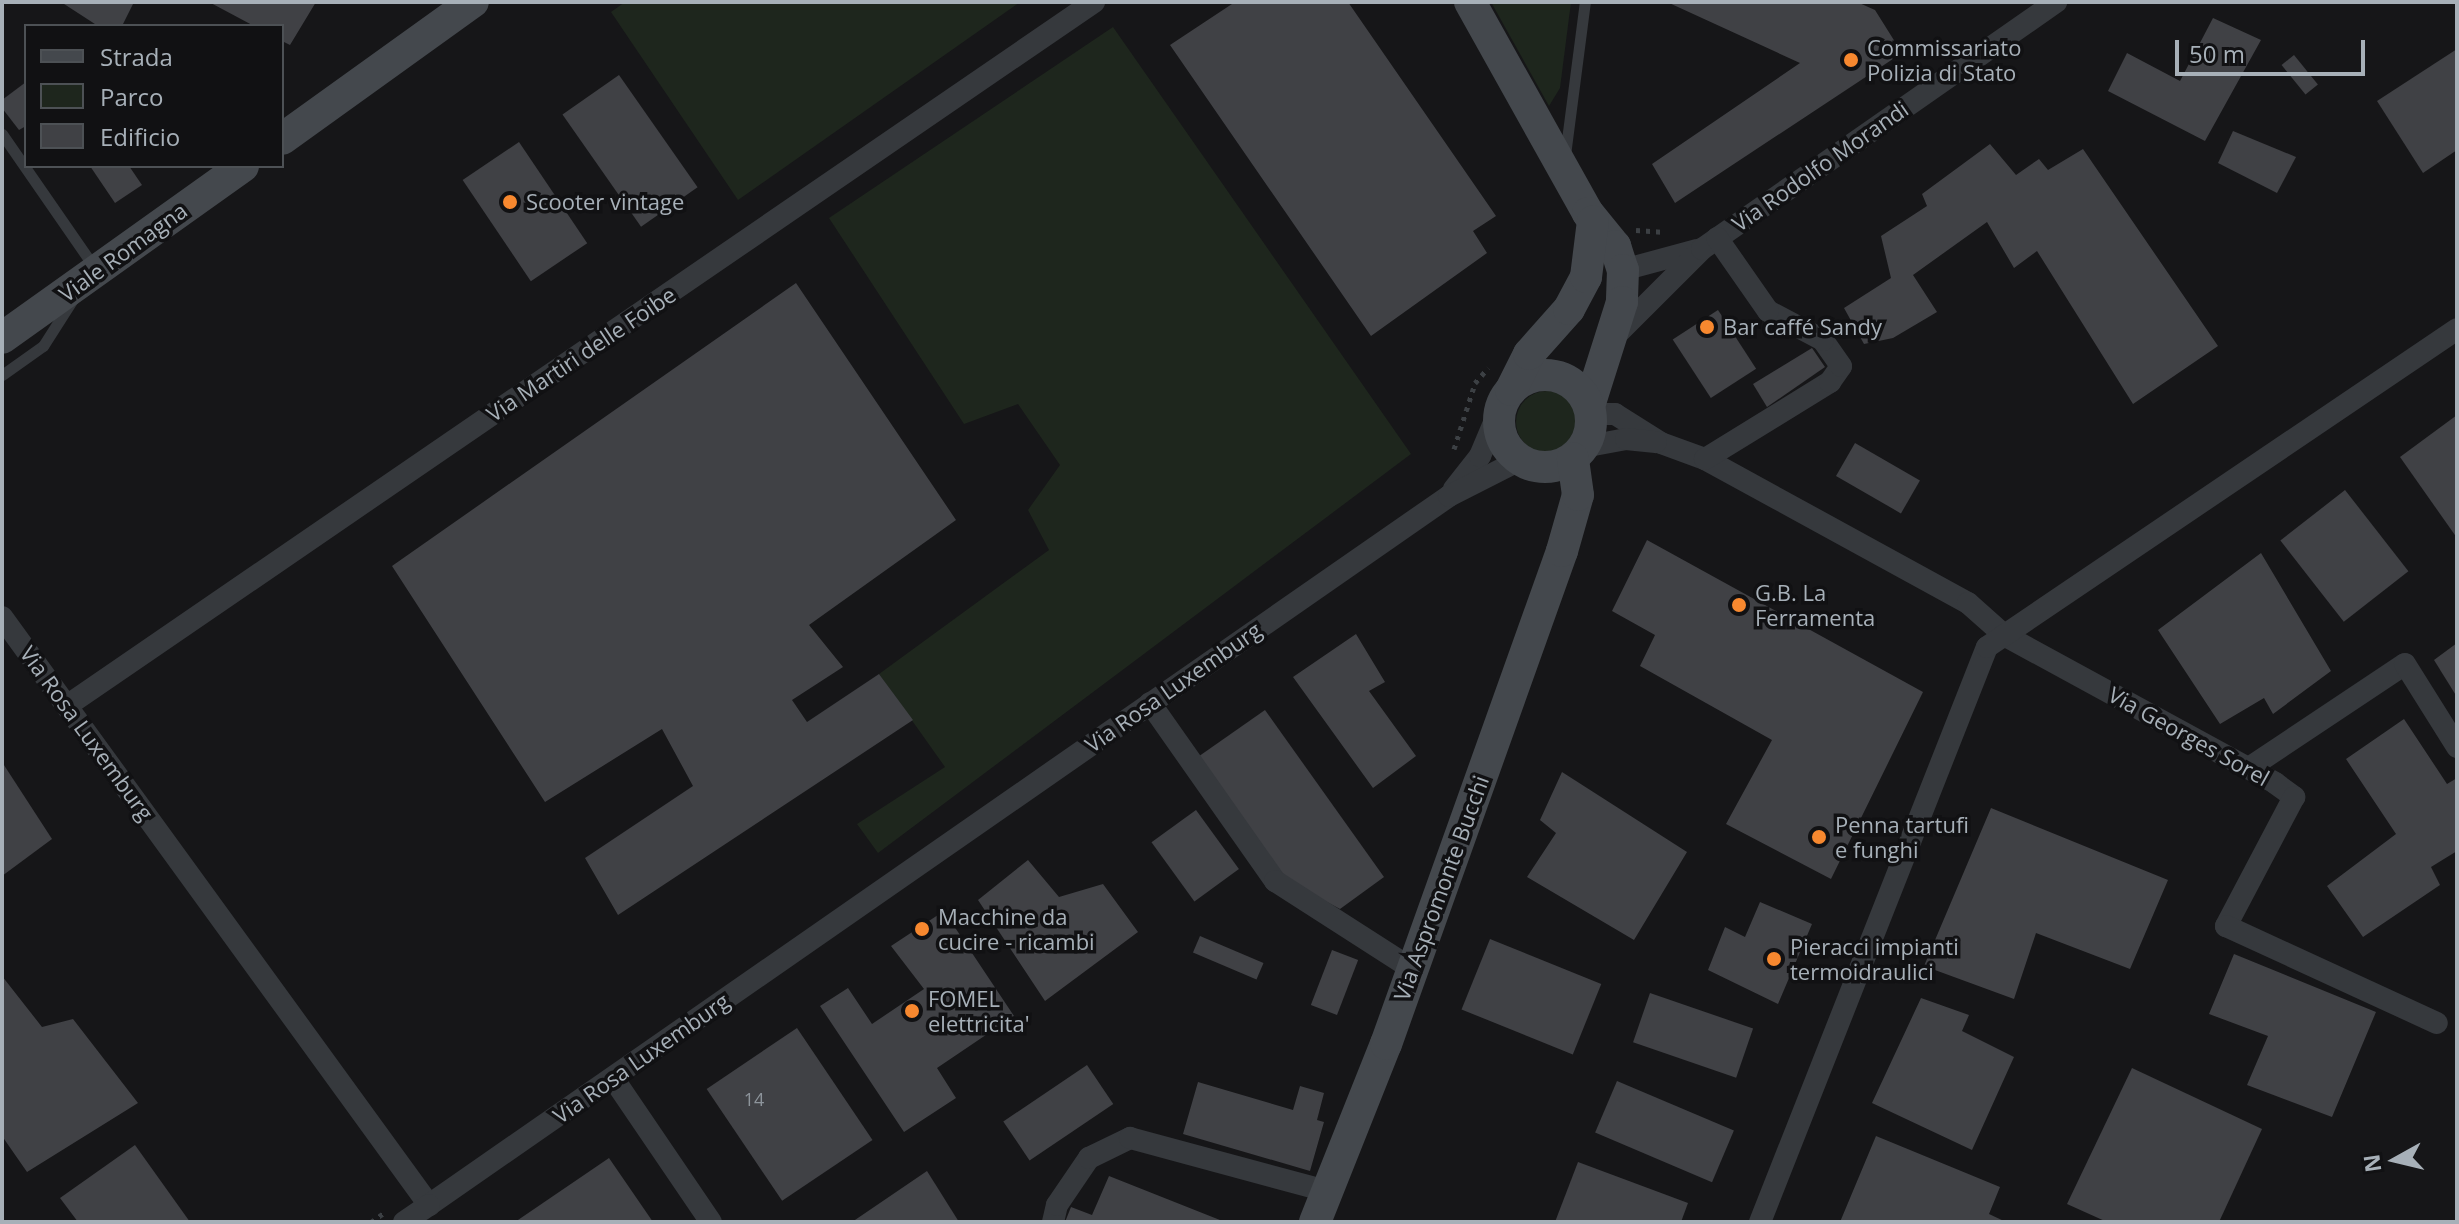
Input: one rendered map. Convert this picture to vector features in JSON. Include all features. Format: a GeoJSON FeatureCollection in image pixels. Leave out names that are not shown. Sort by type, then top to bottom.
{"type":"FeatureCollection","features":[{"type":"Feature","properties":{"kind":"street"},"geometry":{"type":"LineString","coordinates":[[284,138],[473,2]]}},
{"type":"Feature","properties":{"kind":"street","name":"Via Martiri delle Foibe"},"geometry":{"type":"LineString","coordinates":[[68,705],[1094,2]]}},
{"type":"Feature","properties":{"kind":"street"},"geometry":{"type":"LineString","coordinates":[[1470,2],[1564,164],[1614,240]]}},
{"type":"Feature","properties":{"kind":"street","name":"Via Rodolfo Morandi"},"geometry":{"type":"LineString","coordinates":[[1611,341],[1650,295],[1710,244],[2056,2]]}},
{"type":"Feature","properties":{"kind":"street","name":"Viale Romagna"},"geometry":{"type":"LineString","coordinates":[[2,338],[240,168]]}},
{"type":"Feature","properties":{"kind":"street"},"geometry":{"type":"LineString","coordinates":[[1569,309],[1586,277],[1614,240]]}},
{"type":"Feature","properties":{"kind":"street"},"geometry":{"type":"LineString","coordinates":[[1506,398],[1529,354],[1569,309],[1614,240]]}},
{"type":"Feature","properties":{"kind":"street","name":"Via Rodolfo Morandi"},"geometry":{"type":"LineString","coordinates":[[1614,240],[1661,260],[1710,244]]}},
{"type":"Feature","properties":{"kind":"street","name":"Via Aspromonte Bucchi"},"geometry":{"type":"LineString","coordinates":[[1315,1222],[1412,969],[1562,551],[1578,495],[1578,452],[1622,302],[1614,240]]}},
{"type":"Feature","properties":{"kind":"street"},"geometry":{"type":"LineString","coordinates":[[1705,459],[1830,382],[1841,366],[1823,340],[1768,311],[1710,244]]}},
{"type":"Feature","properties":{"kind":"street"},"geometry":{"type":"LineString","coordinates":[[1760,1222],[1987,647],[2457,329]]}},
{"type":"Feature","properties":{"kind":"street"},"geometry":{"type":"LineString","coordinates":[[1506,398],[1538,375],[1554,376],[1581,392],[1590,410]]}},
{"type":"Feature","properties":{"kind":"street","name":"Via Rosa Luxemburg"},"geometry":{"type":"LineString","coordinates":[[1449,496],[1480,456],[1506,398]]}},
{"type":"Feature","properties":{"kind":"street","name":"Via Aspromonte Bucchi"},"geometry":{"type":"LineString","coordinates":[[1506,398],[1501,436],[1527,463],[1556,506],[1562,551]]}},
{"type":"Feature","properties":{"kind":"street","name":"Via Georges Sorel"},"geometry":{"type":"LineString","coordinates":[[1590,410],[1615,414],[1661,443],[1705,459],[1968,603],[2004,635],[2249,768],[2294,797],[2226,926],[2437,1023]]}},
{"type":"Feature","properties":{"kind":"street","name":"Via Georges Sorel"},"geometry":{"type":"LineString","coordinates":[[1578,452],[1626,439],[1661,443]]}},
{"type":"Feature","properties":{"kind":"street"},"geometry":{"type":"LineString","coordinates":[[1527,463],[1562,465],[1578,452]]}},
{"type":"Feature","properties":{"kind":"street","name":"Via Rosa Luxemburg"},"geometry":{"type":"LineString","coordinates":[[2,617],[424,1197],[613,1078],[1449,496],[1527,463]]}},
{"type":"Feature","properties":{"kind":"street"},"geometry":{"type":"LineString","coordinates":[[2249,768],[2405,664],[2457,747]]}},
{"type":"Feature","properties":{"kind":"street"},"geometry":{"type":"LineString","coordinates":[[1150,703],[1275,881],[1412,969]]}},
{"type":"Feature","properties":{"kind":"street"},"geometry":{"type":"LineString","coordinates":[[613,1078],[711,1222]]}},
{"type":"Feature","properties":{"kind":"street"},"geometry":{"type":"LineString","coordinates":[[1053,1222],[1057,1205],[1089,1158],[1130,1138],[1327,1191]]}},
{"type":"Feature","properties":{"kind":"street"},"geometry":{"type":"LineString","coordinates":[[404,1222],[424,1197]]}},
{"type":"Feature","properties":{"kind":"lane"},"geometry":{"type":"LineString","coordinates":[[1564,164],[1585,2]]}},
{"type":"Feature","properties":{"kind":"lane"},"geometry":{"type":"LineString","coordinates":[[2,134],[88,277],[66,316],[43,346],[2,375]]}},
{"type":"Feature","properties":{"kind":"path"},"geometry":{"type":"LineString","coordinates":[[1614,240],[1676,231]]}},
{"type":"Feature","properties":{"kind":"path"},"geometry":{"type":"LineString","coordinates":[[1453,453],[1475,383],[1495,361]]}},
{"type":"Feature","properties":{"kind":"path"},"geometry":{"type":"LineString","coordinates":[[371,1222],[424,1197]]}},
{"type":"Feature","properties":{"kind":"green space"},"geometry":{"type":"Polygon","coordinates":[[[625,2],[1020,2],[738,200],[611,12],[625,2]]]}},
{"type":"Feature","properties":{"kind":"green space"},"geometry":{"type":"Polygon","coordinates":[[[1491,2],[1571,2],[1560,88],[1549,106],[1491,2]]]}},
{"type":"Feature","properties":{"kind":"green space"},"geometry":{"type":"Polygon","coordinates":[[[1113,27],[1411,454],[878,853],[857,824],[945,767],[879,674],[1049,550],[1028,510],[1060,465],[1018,404],[964,424],[829,218],[1113,27]]]}},
{"type":"Feature","properties":{"kind":"green space"},"geometry":{"type":"Polygon","coordinates":[[[1547,391],[1559,393],[1569,400],[1576,410],[1576,434],[1569,444],[1559,451],[1547,453],[1535,451],[1525,444],[1518,434],[1516,422],[1518,410],[1525,400],[1535,393],[1547,391]]]}},
{"type":"Feature","properties":{"kind":"building"},"geometry":{"type":"Polygon","coordinates":[[[61,2],[134,2],[123,24],[95,24],[61,2]]]}},
{"type":"Feature","properties":{"kind":"building"},"geometry":{"type":"Polygon","coordinates":[[[209,2],[316,2],[290,45],[284,42],[284,24],[250,24],[209,2]]]}},
{"type":"Feature","properties":{"kind":"building"},"geometry":{"type":"Polygon","coordinates":[[[1235,2],[1348,2],[1496,216],[1473,231],[1487,253],[1371,336],[1170,45],[1235,2]]]}},
{"type":"Feature","properties":{"kind":"building"},"geometry":{"type":"Polygon","coordinates":[[[1667,2],[1857,2],[1875,10],[1902,53],[1675,203],[1652,164],[1800,63],[1667,2]]]}},
{"type":"Feature","properties":{"kind":"building"},"geometry":{"type":"Polygon","coordinates":[[[2213,18],[2261,40],[2205,141],[2108,91],[2127,53],[2180,81],[2213,18]]]}},
{"type":"Feature","properties":{"kind":"building"},"geometry":{"type":"Polygon","coordinates":[[[2457,49],[2457,150],[2423,173],[2377,101],[2457,49]]]}},
{"type":"Feature","properties":{"kind":"building"},"geometry":{"type":"Polygon","coordinates":[[[2294,55],[2318,85],[2305,95],[2282,65],[2294,55]]]}},
{"type":"Feature","properties":{"kind":"building"},"geometry":{"type":"Polygon","coordinates":[[[619,75],[698,187],[641,227],[562,115],[619,75]]]}},
{"type":"Feature","properties":{"kind":"building"},"geometry":{"type":"Polygon","coordinates":[[[24,84],[24,127],[19,130],[2,108],[2,100],[24,84]]]}},
{"type":"Feature","properties":{"kind":"building"},"geometry":{"type":"Polygon","coordinates":[[[2233,131],[2296,157],[2277,193],[2218,163],[2233,131]]]}},
{"type":"Feature","properties":{"kind":"building"},"geometry":{"type":"Polygon","coordinates":[[[519,142],[587,243],[531,281],[463,180],[519,142]]]}},
{"type":"Feature","properties":{"kind":"building"},"geometry":{"type":"Polygon","coordinates":[[[1990,144],[2016,175],[2039,159],[2048,170],[2083,149],[2218,346],[2133,404],[2037,251],[2014,268],[1987,222],[1913,275],[1937,312],[1893,338],[1864,344],[1844,308],[1891,278],[1881,236],[1927,206],[1922,194],[1990,144]]]}},
{"type":"Feature","properties":{"kind":"building"},"geometry":{"type":"Polygon","coordinates":[[[91,168],[130,168],[142,185],[115,203],[91,168]]]}},
{"type":"Feature","properties":{"kind":"building"},"geometry":{"type":"Polygon","coordinates":[[[796,283],[956,520],[809,625],[843,667],[792,700],[807,722],[879,674],[913,720],[618,915],[585,858],[693,786],[662,729],[545,802],[392,566],[796,283]]]}},
{"type":"Feature","properties":{"kind":"building"},"geometry":{"type":"Polygon","coordinates":[[[1718,310],[1756,369],[1711,398],[1673,339],[1718,310]]]}},
{"type":"Feature","properties":{"kind":"building"},"geometry":{"type":"Polygon","coordinates":[[[1812,348],[1825,367],[1767,407],[1753,384],[1812,348]]]}},
{"type":"Feature","properties":{"kind":"building"},"geometry":{"type":"Polygon","coordinates":[[[2457,415],[2457,538],[2400,457],[2457,415]]]}},
{"type":"Feature","properties":{"kind":"building"},"geometry":{"type":"Polygon","coordinates":[[[1855,443],[1920,480],[1901,513],[1836,476],[1855,443]]]}},
{"type":"Feature","properties":{"kind":"building"},"geometry":{"type":"Polygon","coordinates":[[[2345,490],[2408,571],[2344,622],[2280,540],[2345,490]]]}},
{"type":"Feature","properties":{"kind":"building"},"geometry":{"type":"Polygon","coordinates":[[[1647,540],[1923,692],[1831,879],[1726,824],[1772,740],[1640,666],[1655,635],[1612,611],[1647,540]]]}},
{"type":"Feature","properties":{"kind":"building"},"geometry":{"type":"Polygon","coordinates":[[[2261,553],[2331,671],[2273,714],[2264,698],[2220,724],[2158,630],[2261,553]]]}},
{"type":"Feature","properties":{"kind":"building"},"geometry":{"type":"Polygon","coordinates":[[[1356,634],[1385,682],[1369,691],[1416,756],[1373,788],[1293,677],[1356,634]]]}},
{"type":"Feature","properties":{"kind":"building"},"geometry":{"type":"Polygon","coordinates":[[[2457,643],[2457,697],[2434,660],[2457,643]]]}},
{"type":"Feature","properties":{"kind":"building"},"geometry":{"type":"Polygon","coordinates":[[[1265,710],[1384,877],[1340,909],[1282,878],[1195,759],[1265,710]]]}},
{"type":"Feature","properties":{"kind":"building"},"geometry":{"type":"Polygon","coordinates":[[[2404,719],[2447,784],[2457,778],[2457,851],[2431,867],[2440,885],[2363,937],[2327,886],[2396,834],[2346,759],[2404,719]]]}},
{"type":"Feature","properties":{"kind":"building"},"geometry":{"type":"Polygon","coordinates":[[[2,762],[52,839],[2,876],[2,762]]]}},
{"type":"Feature","properties":{"kind":"building"},"geometry":{"type":"Polygon","coordinates":[[[1562,772],[1687,852],[1634,940],[1527,877],[1556,833],[1540,820],[1562,772]]]}},
{"type":"Feature","properties":{"kind":"building"},"geometry":{"type":"Polygon","coordinates":[[[1991,808],[2168,880],[2130,969],[2036,933],[2014,999],[1924,966],[1991,808]]]}},
{"type":"Feature","properties":{"kind":"building"},"geometry":{"type":"Polygon","coordinates":[[[1196,810],[1239,869],[1194,901],[1152,842],[1196,810]]]}},
{"type":"Feature","properties":{"kind":"building"},"geometry":{"type":"Polygon","coordinates":[[[1028,860],[1059,897],[1103,884],[1138,932],[1045,1001],[978,900],[1028,860]]]}},
{"type":"Feature","properties":{"kind":"building"},"geometry":{"type":"Polygon","coordinates":[[[1760,902],[1812,924],[1778,1004],[1708,970],[1725,927],[1745,937],[1760,902]]]}},
{"type":"Feature","properties":{"kind":"building"},"geometry":{"type":"Polygon","coordinates":[[[944,911],[1014,1016],[937,1068],[956,1098],[904,1132],[820,1006],[848,988],[872,1024],[924,989],[891,946],[944,911]]]}},
{"type":"Feature","properties":{"kind":"building"},"geometry":{"type":"Polygon","coordinates":[[[1200,936],[1264,963],[1256,980],[1193,953],[1200,936]]]}},
{"type":"Feature","properties":{"kind":"building"},"geometry":{"type":"Polygon","coordinates":[[[1490,939],[1601,984],[1573,1054],[1462,1009],[1490,939]]]}},
{"type":"Feature","properties":{"kind":"building"},"geometry":{"type":"Polygon","coordinates":[[[1332,950],[1358,960],[1337,1015],[1311,1005],[1332,950]]]}},
{"type":"Feature","properties":{"kind":"building"},"geometry":{"type":"Polygon","coordinates":[[[2234,954],[2376,1012],[2332,1117],[2247,1085],[2268,1036],[2209,1014],[2234,954]]]}},
{"type":"Feature","properties":{"kind":"building"},"geometry":{"type":"Polygon","coordinates":[[[2,976],[42,1027],[73,1019],[138,1103],[27,1172],[2,1136],[2,976]]]}},
{"type":"Feature","properties":{"kind":"building"},"geometry":{"type":"Polygon","coordinates":[[[1650,993],[1753,1028],[1736,1078],[1633,1042],[1650,993]]]}},
{"type":"Feature","properties":{"kind":"building"},"geometry":{"type":"Polygon","coordinates":[[[1921,998],[1969,1015],[1962,1031],[2014,1057],[1972,1150],[1872,1103],[1921,998]]]}},
{"type":"Feature","properties":{"kind":"building"},"geometry":{"type":"Polygon","coordinates":[[[797,1028],[872,1140],[782,1201],[707,1089],[797,1028]]]}},
{"type":"Feature","properties":{"kind":"building"},"geometry":{"type":"Polygon","coordinates":[[[1087,1065],[1113,1104],[1030,1160],[1003,1121],[1087,1065]]]}},
{"type":"Feature","properties":{"kind":"building"},"geometry":{"type":"Polygon","coordinates":[[[2132,1068],[2262,1129],[2219,1222],[2107,1222],[2067,1204],[2132,1068]]]}},
{"type":"Feature","properties":{"kind":"building"},"geometry":{"type":"Polygon","coordinates":[[[1617,1081],[1734,1131],[1712,1182],[1595,1133],[1617,1081]]]}},
{"type":"Feature","properties":{"kind":"building"},"geometry":{"type":"Polygon","coordinates":[[[1198,1082],[1293,1110],[1300,1086],[1324,1093],[1317,1120],[1324,1122],[1310,1171],[1183,1134],[1198,1082]]]}},
{"type":"Feature","properties":{"kind":"building"},"geometry":{"type":"Polygon","coordinates":[[[1876,1136],[2000,1187],[1989,1214],[2006,1222],[1840,1222],[1876,1136]]]}},
{"type":"Feature","properties":{"kind":"building"},"geometry":{"type":"Polygon","coordinates":[[[135,1145],[190,1222],[78,1222],[60,1198],[135,1145]]]}},
{"type":"Feature","properties":{"kind":"building"},"geometry":{"type":"Polygon","coordinates":[[[609,1158],[653,1222],[515,1222],[609,1158]]]}},
{"type":"Feature","properties":{"kind":"building"},"geometry":{"type":"Polygon","coordinates":[[[1578,1162],[1688,1203],[1681,1222],[1555,1222],[1578,1162]]]}},
{"type":"Feature","properties":{"kind":"building"},"geometry":{"type":"Polygon","coordinates":[[[927,1171],[959,1222],[852,1222],[927,1171]]]}},
{"type":"Feature","properties":{"kind":"building"},"geometry":{"type":"Polygon","coordinates":[[[1109,1176],[1225,1222],[1065,1222],[1071,1207],[1092,1215],[1109,1176]]]}},
{"type":"Feature","properties":{"kind":"place","name":"Commissariato Polizia di Stato"},"geometry":{"type":"Point","coordinates":[1851,60]}},
{"type":"Feature","properties":{"kind":"place","name":"Scooter vintage"},"geometry":{"type":"Point","coordinates":[510,202]}},
{"type":"Feature","properties":{"kind":"place","name":"Bar caffé Sandy"},"geometry":{"type":"Point","coordinates":[1707,327]}},
{"type":"Feature","properties":{"kind":"place","name":"G.B. La Ferramenta"},"geometry":{"type":"Point","coordinates":[1739,605]}},
{"type":"Feature","properties":{"kind":"place","name":"Penna tartufi e funghi"},"geometry":{"type":"Point","coordinates":[1819,837]}},
{"type":"Feature","properties":{"kind":"place","name":"Macchine da cucire - ricambi"},"geometry":{"type":"Point","coordinates":[922,929]}},
{"type":"Feature","properties":{"kind":"place","name":"Pieracci impianti termoidraulici"},"geometry":{"type":"Point","coordinates":[1774,959]}},
{"type":"Feature","properties":{"kind":"place","name":"FOMEL elettricita'"},"geometry":{"type":"Point","coordinates":[912,1011]}}]}
